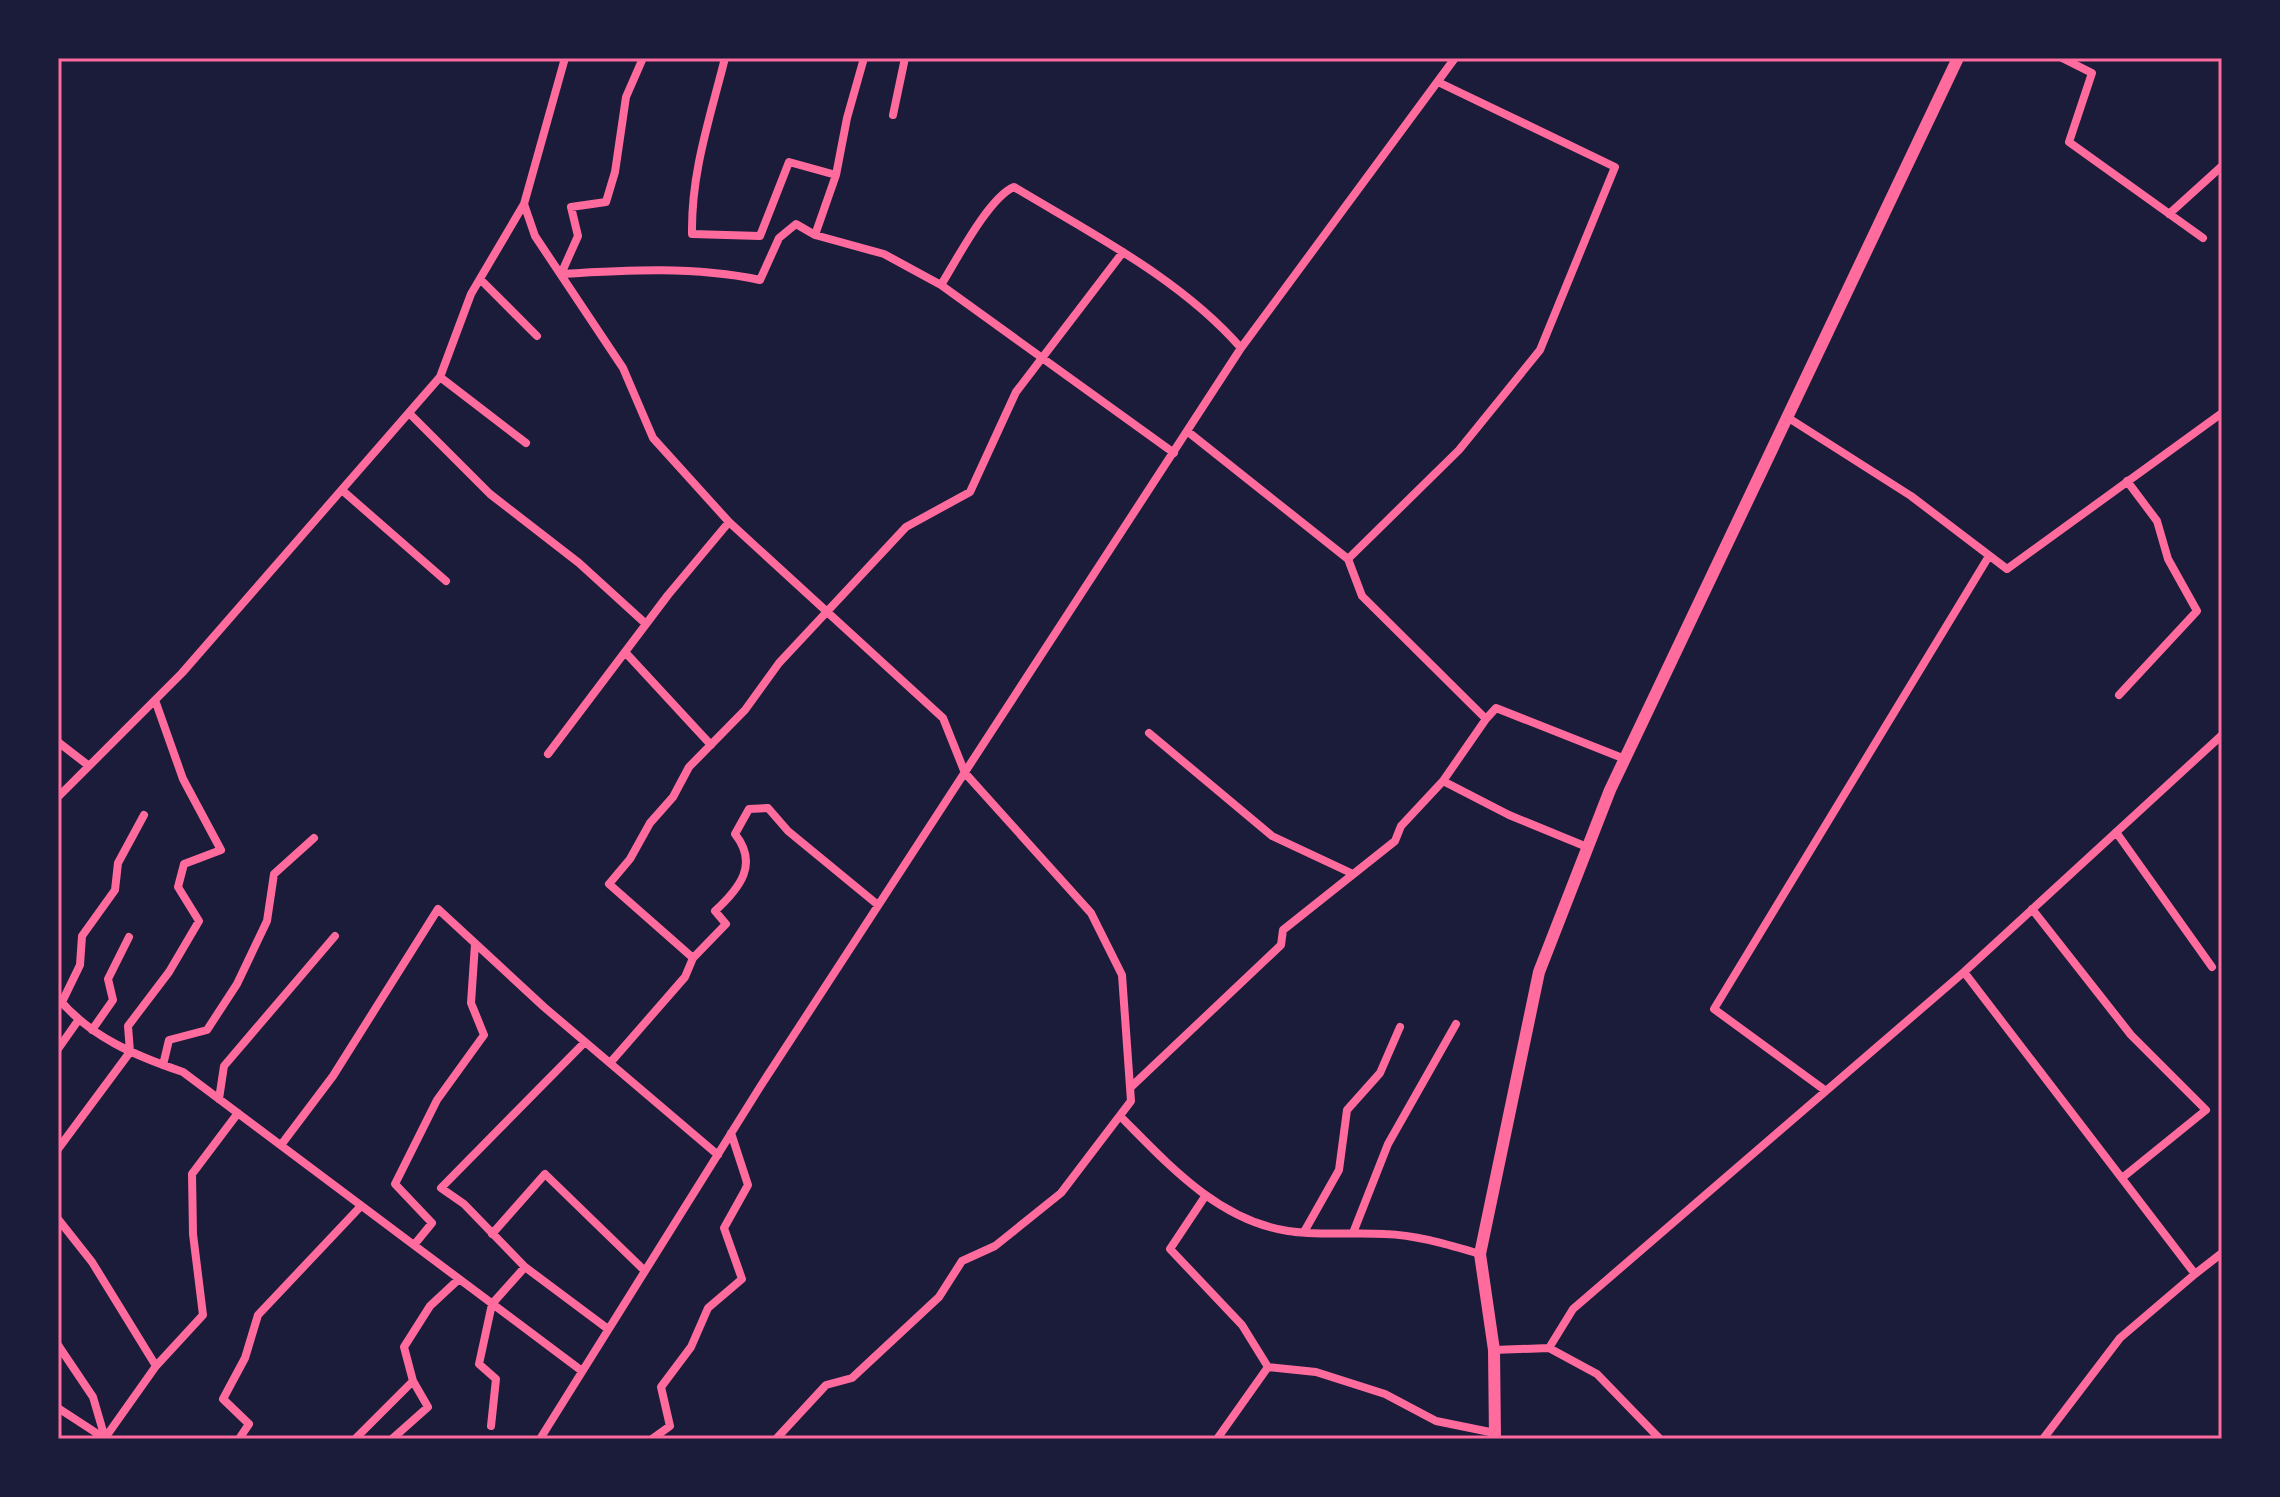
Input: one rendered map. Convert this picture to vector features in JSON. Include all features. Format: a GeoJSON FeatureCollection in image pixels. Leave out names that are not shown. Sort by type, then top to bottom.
{"type":"FeatureCollection","features":[{"type":"Feature","properties":{"kind":"main road"},"geometry":{"type":"LineString","coordinates":[[1495,1436],[1494,1350],[1480,1254],[1539,972],[1625,759],[1958,58]]}},
{"type":"Feature","properties":{"kind":"street"},"geometry":{"type":"LineString","coordinates":[[58,797],[155,700],[343,491],[440,377],[480,279],[524,204],[565,58]]}},
{"type":"Feature","properties":{"kind":"street"},"geometry":{"type":"LineString","coordinates":[[561,274],[578,236],[571,207],[606,202],[615,172],[626,97],[643,58]]}},
{"type":"Feature","properties":{"kind":"street"},"geometry":{"type":"LineString","coordinates":[[725,58],[702,136],[691,192],[692,234],[760,236],[789,162],[836,175]]}},
{"type":"Feature","properties":{"kind":"street"},"geometry":{"type":"LineString","coordinates":[[815,235],[836,175],[847,118],[864,58]]}},
{"type":"Feature","properties":{"kind":"street"},"geometry":{"type":"LineString","coordinates":[[893,115],[905,58]]}},
{"type":"Feature","properties":{"kind":"street"},"geometry":{"type":"LineString","coordinates":[[540,1439],[731,1133],[1241,348],[1455,58]]}},
{"type":"Feature","properties":{"kind":"street"},"geometry":{"type":"LineString","coordinates":[[2062,58],[2092,73],[2069,142],[2203,238]]}},
{"type":"Feature","properties":{"kind":"street"},"geometry":{"type":"LineString","coordinates":[[1348,559],[1459,450],[1540,350],[1615,167],[1438,82]]}},
{"type":"Feature","properties":{"kind":"street"},"geometry":{"type":"LineString","coordinates":[[2169,214],[2222,166]]}},
{"type":"Feature","properties":{"kind":"street"},"geometry":{"type":"LineString","coordinates":[[941,285],[1003,191],[1014,187],[1123,252],[1221,325],[1241,348]]}},
{"type":"Feature","properties":{"kind":"street"},"geometry":{"type":"LineString","coordinates":[[524,204],[535,236],[623,368],[653,438],[729,522],[943,718],[965,773],[1091,913],[1122,975],[1131,1101],[1120,1116],[1061,1193],[995,1246],[962,1261],[939,1297],[852,1378],[826,1385],[776,1439]]}},
{"type":"Feature","properties":{"kind":"street"},"geometry":{"type":"LineString","coordinates":[[561,274],[638,270],[735,275],[760,280],[779,238],[796,224],[815,235],[884,254],[941,285],[1174,453]]}},
{"type":"Feature","properties":{"kind":"street"},"geometry":{"type":"LineString","coordinates":[[693,958],[609,884],[673,797],[689,767],[745,710],[779,663],[826,611],[906,527],[970,492],[1016,392],[1123,252]]}},
{"type":"Feature","properties":{"kind":"street"},"geometry":{"type":"LineString","coordinates":[[480,279],[537,336]]}},
{"type":"Feature","properties":{"kind":"street"},"geometry":{"type":"LineString","coordinates":[[440,377],[526,443]]}},
{"type":"Feature","properties":{"kind":"street"},"geometry":{"type":"LineString","coordinates":[[409,413],[490,494],[579,563],[646,624]]}},
{"type":"Feature","properties":{"kind":"street"},"geometry":{"type":"LineString","coordinates":[[1787,417],[1911,496],[2007,569],[2222,413]]}},
{"type":"Feature","properties":{"kind":"street"},"geometry":{"type":"LineString","coordinates":[[1187,431],[1348,559],[1362,596],[1486,719]]}},
{"type":"Feature","properties":{"kind":"street"},"geometry":{"type":"LineString","coordinates":[[2119,695],[2197,611],[2168,559],[2157,521],[2127,481]]}},
{"type":"Feature","properties":{"kind":"street"},"geometry":{"type":"LineString","coordinates":[[343,491],[446,581]]}},
{"type":"Feature","properties":{"kind":"street"},"geometry":{"type":"LineString","coordinates":[[548,754],[646,624],[729,522]]}},
{"type":"Feature","properties":{"kind":"street"},"geometry":{"type":"LineString","coordinates":[[1826,1091],[1714,1009],[1989,556]]}},
{"type":"Feature","properties":{"kind":"street"},"geometry":{"type":"LineString","coordinates":[[625,652],[711,745]]}},
{"type":"Feature","properties":{"kind":"street"},"geometry":{"type":"LineString","coordinates":[[58,1149],[130,1052],[128,1026],[169,972],[199,921],[178,887],[184,864],[221,850],[183,779],[155,700]]}},
{"type":"Feature","properties":{"kind":"street"},"geometry":{"type":"LineString","coordinates":[[1131,1087],[1281,945],[1283,930],[1395,841],[1401,826],[1443,781],[1496,708],[1625,759]]}},
{"type":"Feature","properties":{"kind":"street"},"geometry":{"type":"LineString","coordinates":[[1149,733],[1272,836],[1351,873]]}},
{"type":"Feature","properties":{"kind":"street"},"geometry":{"type":"LineString","coordinates":[[1549,1348],[1573,1309],[1964,972],[2222,735]]}},
{"type":"Feature","properties":{"kind":"street"},"geometry":{"type":"LineString","coordinates":[[58,742],[89,766]]}},
{"type":"Feature","properties":{"kind":"street"},"geometry":{"type":"LineString","coordinates":[[1443,781],[1509,815],[1587,847]]}},
{"type":"Feature","properties":{"kind":"street"},"geometry":{"type":"LineString","coordinates":[[610,1063],[685,977],[693,958],[726,924],[715,911],[735,892],[747,862],[746,848],[735,834],[749,809],[768,808],[800,841],[878,905]]}},
{"type":"Feature","properties":{"kind":"street"},"geometry":{"type":"LineString","coordinates":[[144,815],[118,863],[115,890],[82,936],[80,965],[60,1000],[77,1022],[130,1052],[183,1072],[582,1371]]}},
{"type":"Feature","properties":{"kind":"street"},"geometry":{"type":"LineString","coordinates":[[2116,832],[2212,967]]}},
{"type":"Feature","properties":{"kind":"street"},"geometry":{"type":"LineString","coordinates":[[163,1065],[169,1040],[207,1030],[215,1018],[237,984],[267,921],[274,874],[314,838]]}},
{"type":"Feature","properties":{"kind":"street"},"geometry":{"type":"LineString","coordinates":[[281,1145],[333,1076],[438,909],[585,1042],[718,1155]]}},
{"type":"Feature","properties":{"kind":"street"},"geometry":{"type":"LineString","coordinates":[[2032,909],[2131,1035],[2206,1110],[2122,1178]]}},
{"type":"Feature","properties":{"kind":"street"},"geometry":{"type":"LineString","coordinates":[[219,1099],[224,1066],[335,936]]}},
{"type":"Feature","properties":{"kind":"street"},"geometry":{"type":"LineString","coordinates":[[92,1030],[113,1000],[108,979],[129,937]]}},
{"type":"Feature","properties":{"kind":"street"},"geometry":{"type":"LineString","coordinates":[[414,1245],[432,1223],[395,1184],[437,1100],[484,1035],[471,1003],[475,944]]}},
{"type":"Feature","properties":{"kind":"street"},"geometry":{"type":"LineString","coordinates":[[1964,972],[2195,1274]]}},
{"type":"Feature","properties":{"kind":"street"},"geometry":{"type":"LineString","coordinates":[[58,1049],[77,1022]]}},
{"type":"Feature","properties":{"kind":"street"},"geometry":{"type":"LineString","coordinates":[[1353,1233],[1388,1144],[1456,1024]]}},
{"type":"Feature","properties":{"kind":"street"},"geometry":{"type":"LineString","coordinates":[[1304,1232],[1339,1170],[1347,1110],[1380,1073],[1400,1027]]}},
{"type":"Feature","properties":{"kind":"street"},"geometry":{"type":"LineString","coordinates":[[585,1042],[441,1188],[464,1204],[525,1267],[608,1329]]}},
{"type":"Feature","properties":{"kind":"street"},"geometry":{"type":"LineString","coordinates":[[106,1439],[156,1366],[203,1315],[193,1234],[192,1174],[238,1113]]}},
{"type":"Feature","properties":{"kind":"street"},"geometry":{"type":"LineString","coordinates":[[1120,1116],[1180,1177],[1231,1211],[1286,1231],[1389,1234],[1441,1242],[1480,1254]]}},
{"type":"Feature","properties":{"kind":"street"},"geometry":{"type":"LineString","coordinates":[[652,1439],[670,1426],[661,1387],[691,1347],[708,1308],[742,1279],[724,1228],[748,1185],[731,1133]]}},
{"type":"Feature","properties":{"kind":"street"},"geometry":{"type":"LineString","coordinates":[[492,1234],[545,1174],[645,1271]]}},
{"type":"Feature","properties":{"kind":"street"},"geometry":{"type":"LineString","coordinates":[[1206,1195],[1170,1249],[1242,1325],[1268,1367]]}},
{"type":"Feature","properties":{"kind":"street"},"geometry":{"type":"LineString","coordinates":[[239,1439],[249,1424],[223,1399],[245,1358],[258,1315],[361,1206]]}},
{"type":"Feature","properties":{"kind":"street"},"geometry":{"type":"LineString","coordinates":[[58,1219],[92,1262],[156,1366]]}},
{"type":"Feature","properties":{"kind":"street"},"geometry":{"type":"LineString","coordinates":[[2043,1439],[2120,1338],[2222,1253]]}},
{"type":"Feature","properties":{"kind":"street"},"geometry":{"type":"LineString","coordinates":[[491,1426],[496,1379],[479,1364],[492,1304],[525,1267]]}},
{"type":"Feature","properties":{"kind":"street"},"geometry":{"type":"LineString","coordinates":[[392,1439],[428,1407],[413,1381],[404,1347],[430,1306],[459,1279]]}},
{"type":"Feature","properties":{"kind":"street"},"geometry":{"type":"LineString","coordinates":[[58,1345],[93,1397],[106,1439]]}},
{"type":"Feature","properties":{"kind":"street"},"geometry":{"type":"LineString","coordinates":[[1494,1350],[1549,1348],[1597,1374],[1660,1439]]}},
{"type":"Feature","properties":{"kind":"street"},"geometry":{"type":"LineString","coordinates":[[1268,1367],[1316,1372],[1385,1394],[1436,1421],[1495,1436]]}},
{"type":"Feature","properties":{"kind":"street"},"geometry":{"type":"LineString","coordinates":[[1217,1439],[1268,1367]]}},
{"type":"Feature","properties":{"kind":"street"},"geometry":{"type":"LineString","coordinates":[[355,1439],[413,1381]]}},
{"type":"Feature","properties":{"kind":"street"},"geometry":{"type":"LineString","coordinates":[[58,1408],[106,1439]]}}]}
